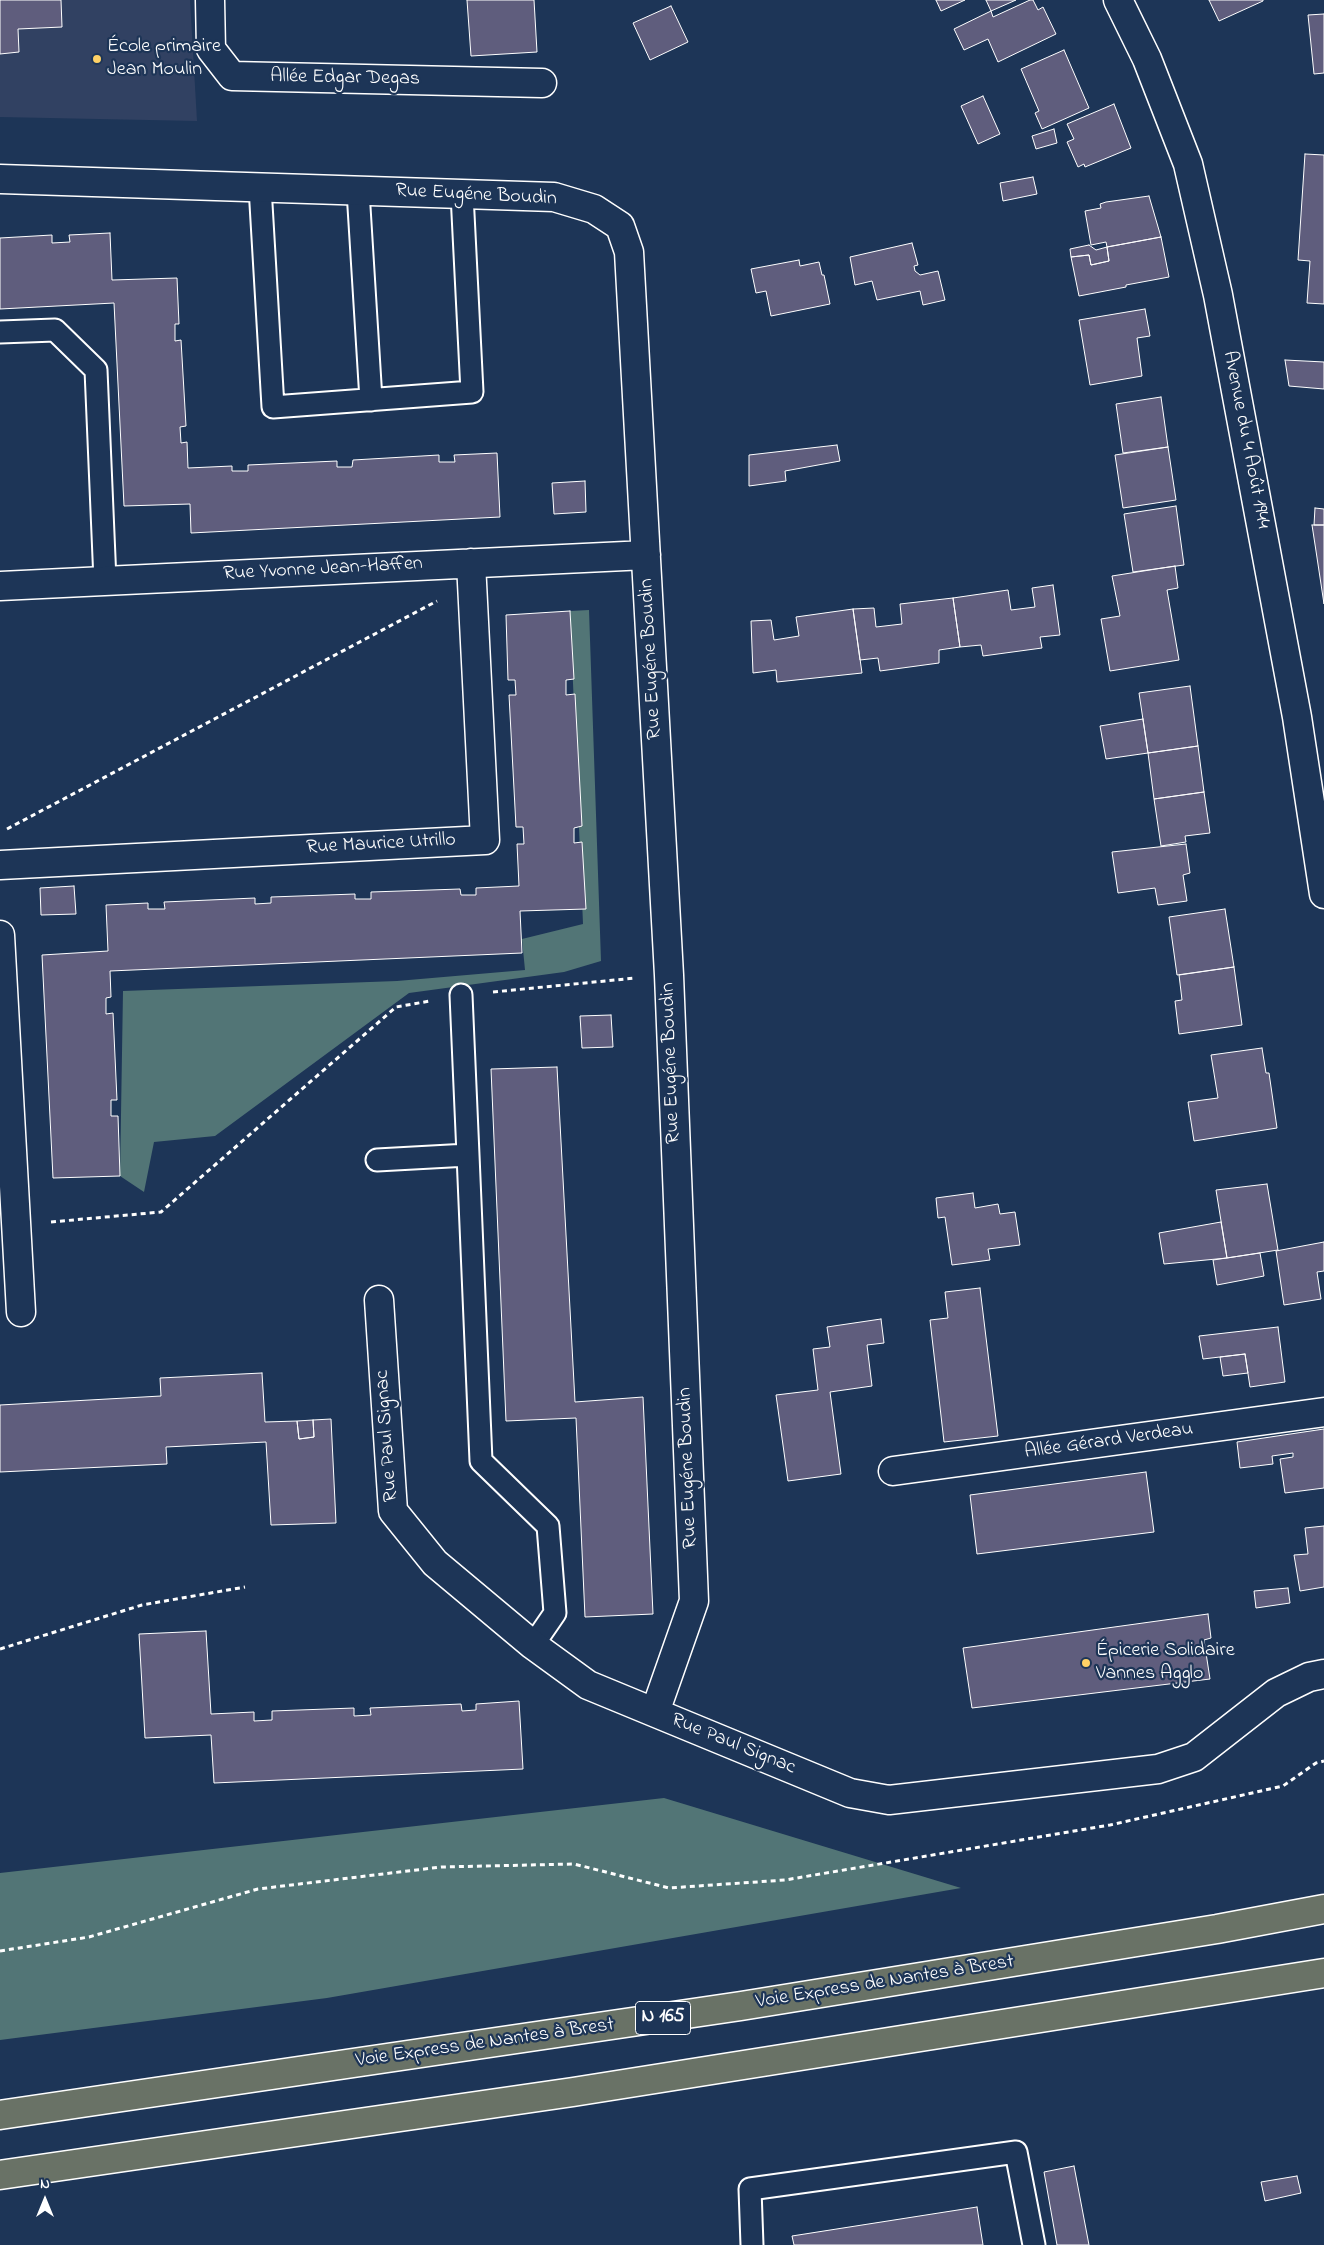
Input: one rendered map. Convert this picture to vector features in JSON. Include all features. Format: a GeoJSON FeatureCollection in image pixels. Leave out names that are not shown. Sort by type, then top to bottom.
{"type":"FeatureCollection","features":[{"type":"Feature","properties":{"kind":"highway","name":"Voie Express de Nantes à Brest"},"geometry":{"type":"LineString","coordinates":[[0,2115],[751,2005],[1208,1930],[1324,1909]]}},
{"type":"Feature","properties":{"kind":"highway"},"geometry":{"type":"LineString","coordinates":[[0,2175],[573,2092],[1324,1973]]}},
{"type":"Feature","properties":{"kind":"street","name":"Allée Edgar Degas"},"geometry":{"type":"LineString","coordinates":[[210,0],[211,49],[232,76],[542,83]]}},
{"type":"Feature","properties":{"kind":"street","name":"Avenue du 4 Août 1944"},"geometry":{"type":"LineString","coordinates":[[1118,0],[1147,59],[1188,164],[1218,295],[1297,717],[1324,894]]}},
{"type":"Feature","properties":{"kind":"street","name":"Rue Eugéne Boudin"},"geometry":{"type":"LineString","coordinates":[[0,179],[554,197],[594,209],[620,226],[629,252],[669,975],[694,1601],[655,1712]]}},
{"type":"Feature","properties":{"kind":"street","name":"Rue Yvonne Jean-Haffen"},"geometry":{"type":"LineString","coordinates":[[0,586],[105,581],[472,573],[646,554]]}},
{"type":"Feature","properties":{"kind":"street","name":"Rue Maurice Utrillo"},"geometry":{"type":"LineString","coordinates":[[0,865],[485,840],[472,573]]}},
{"type":"Feature","properties":{"kind":"street"},"geometry":{"type":"LineString","coordinates":[[0,935],[21,1312]]}},
{"type":"Feature","properties":{"kind":"street","name":"Rue Paul Signac"},"geometry":{"type":"LineString","coordinates":[[379,1300],[393,1511],[435,1563],[533,1645],[588,1685],[850,1793],[888,1800],[1158,1769],[1194,1757],[1276,1692],[1309,1677],[1324,1674]]}},
{"type":"Feature","properties":{"kind":"street","name":"Allée Gérard Verdeau"},"geometry":{"type":"LineString","coordinates":[[893,1471],[1324,1412]]}},
{"type":"Feature","properties":{"kind":"lane"},"geometry":{"type":"LineString","coordinates":[[260,187],[273,407],[472,392],[462,194]]}},
{"type":"Feature","properties":{"kind":"lane"},"geometry":{"type":"LineString","coordinates":[[358,191],[371,400]]}},
{"type":"Feature","properties":{"kind":"lane"},"geometry":{"type":"LineString","coordinates":[[0,332],[55,330],[96,370],[105,581]]}},
{"type":"Feature","properties":{"kind":"lane"},"geometry":{"type":"LineString","coordinates":[[461,995],[481,1461],[548,1526],[555,1613],[533,1645]]}},
{"type":"Feature","properties":{"kind":"lane"},"geometry":{"type":"LineString","coordinates":[[377,1160],[468,1155]]}},
{"type":"Feature","properties":{"kind":"lane"},"geometry":{"type":"LineString","coordinates":[[752,2245],[750,2189],[1016,2152],[1034,2245]]}},
{"type":"Feature","properties":{"kind":"path"},"geometry":{"type":"LineString","coordinates":[[0,832],[472,573]]}},
{"type":"Feature","properties":{"kind":"path"},"geometry":{"type":"LineString","coordinates":[[16,1225],[161,1212],[396,1007],[461,995],[669,975]]}},
{"type":"Feature","properties":{"kind":"path"},"geometry":{"type":"LineString","coordinates":[[0,1649],[142,1605],[246,1587]]}},
{"type":"Feature","properties":{"kind":"path"},"geometry":{"type":"LineString","coordinates":[[0,1951],[89,1937],[258,1889],[441,1867],[574,1864],[669,1888],[785,1880],[1110,1825],[1283,1786],[1316,1763],[1324,1760]]}},
{"type":"Feature","properties":{"kind":"shaded area","name":"École primaire Jean Moulin"},"geometry":{"type":"Polygon","coordinates":[[[0,0],[190,0],[197,121],[0,117],[0,0]]]}},
{"type":"Feature","properties":{"kind":"green space"},"geometry":{"type":"Polygon","coordinates":[[[589,610],[601,961],[564,972],[409,993],[215,1136],[154,1142],[144,1192],[120,1176],[123,991],[397,981],[525,970],[522,939],[583,924],[570,611],[589,610]]]}},
{"type":"Feature","properties":{"kind":"green space"},"geometry":{"type":"Polygon","coordinates":[[[664,1798],[961,1888],[327,1998],[0,2040],[0,1873],[664,1798]]]}},
{"type":"Feature","properties":{"kind":"building","name":"École primaire Jean Moulin"},"geometry":{"type":"Polygon","coordinates":[[[0,0],[61,0],[62,27],[18,29],[19,52],[0,54],[0,0]]]}},
{"type":"Feature","properties":{"kind":"building"},"geometry":{"type":"Polygon","coordinates":[[[467,0],[534,0],[537,52],[471,56],[467,0]]]}},
{"type":"Feature","properties":{"kind":"building"},"geometry":{"type":"Polygon","coordinates":[[[936,0],[965,0],[941,11],[936,0]]]}},
{"type":"Feature","properties":{"kind":"building"},"geometry":{"type":"Polygon","coordinates":[[[986,0],[1016,0],[991,11],[986,0]]]}},
{"type":"Feature","properties":{"kind":"building"},"geometry":{"type":"Polygon","coordinates":[[[1033,0],[1038,10],[1043,7],[1056,34],[998,62],[988,39],[964,50],[954,29],[991,11],[993,17],[1033,0]]]}},
{"type":"Feature","properties":{"kind":"building"},"geometry":{"type":"Polygon","coordinates":[[[1209,0],[1263,0],[1263,1],[1219,21],[1209,0]]]}},
{"type":"Feature","properties":{"kind":"building"},"geometry":{"type":"Polygon","coordinates":[[[671,6],[688,42],[650,60],[633,23],[671,6]]]}},
{"type":"Feature","properties":{"kind":"building"},"geometry":{"type":"Polygon","coordinates":[[[1324,14],[1324,73],[1314,74],[1308,15],[1324,14]]]}},
{"type":"Feature","properties":{"kind":"building"},"geometry":{"type":"Polygon","coordinates":[[[1064,50],[1089,108],[1042,129],[1035,113],[1039,111],[1021,69],[1064,50]]]}},
{"type":"Feature","properties":{"kind":"building"},"geometry":{"type":"Polygon","coordinates":[[[983,96],[1000,134],[978,144],[961,106],[983,96]]]}},
{"type":"Feature","properties":{"kind":"building"},"geometry":{"type":"Polygon","coordinates":[[[1114,104],[1131,148],[1085,167],[1084,164],[1078,167],[1067,142],[1074,139],[1067,124],[1114,104]]]}},
{"type":"Feature","properties":{"kind":"building"},"geometry":{"type":"Polygon","coordinates":[[[1054,129],[1057,143],[1036,149],[1032,136],[1054,129]]]}},
{"type":"Feature","properties":{"kind":"building"},"geometry":{"type":"Polygon","coordinates":[[[1305,154],[1324,155],[1324,304],[1307,303],[1310,261],[1298,260],[1305,154]]]}},
{"type":"Feature","properties":{"kind":"building"},"geometry":{"type":"Polygon","coordinates":[[[1033,177],[1037,194],[1003,201],[1000,183],[1033,177]]]}},
{"type":"Feature","properties":{"kind":"building"},"geometry":{"type":"Polygon","coordinates":[[[1149,196],[1161,237],[1107,247],[1106,242],[1091,245],[1085,211],[1101,208],[1100,204],[1106,202],[1149,196]]]}},
{"type":"Feature","properties":{"kind":"building"},"geometry":{"type":"Polygon","coordinates":[[[110,233],[112,280],[177,278],[179,324],[175,324],[175,341],[181,340],[186,426],[180,427],[181,443],[187,442],[188,468],[232,466],[232,471],[248,471],[248,465],[337,461],[337,467],[352,467],[353,460],[439,455],[439,462],[455,462],[454,455],[497,453],[500,517],[191,533],[190,504],[124,506],[114,303],[0,309],[0,238],[52,235],[52,243],[70,242],[69,235],[110,233]]]}},
{"type":"Feature","properties":{"kind":"building"},"geometry":{"type":"Polygon","coordinates":[[[1161,237],[1169,277],[1079,296],[1071,257],[1089,255],[1091,265],[1109,261],[1107,247],[1161,237]]]}},
{"type":"Feature","properties":{"kind":"building"},"geometry":{"type":"Polygon","coordinates":[[[912,243],[918,265],[914,266],[915,271],[920,275],[938,271],[945,300],[923,305],[920,291],[877,300],[872,281],[855,285],[850,257],[912,243]]]}},
{"type":"Feature","properties":{"kind":"building"},"geometry":{"type":"Polygon","coordinates":[[[1089,245],[1096,250],[1107,247],[1109,261],[1091,265],[1089,255],[1071,257],[1070,249],[1089,245]]]}},
{"type":"Feature","properties":{"kind":"building"},"geometry":{"type":"Polygon","coordinates":[[[799,260],[800,266],[819,262],[822,275],[824,275],[830,304],[771,316],[766,291],[756,293],[751,269],[799,260]]]}},
{"type":"Feature","properties":{"kind":"building"},"geometry":{"type":"Polygon","coordinates":[[[1145,309],[1150,336],[1137,338],[1142,376],[1090,385],[1079,320],[1145,309]]]}},
{"type":"Feature","properties":{"kind":"building"},"geometry":{"type":"Polygon","coordinates":[[[1285,360],[1324,362],[1324,389],[1289,386],[1285,360]]]}},
{"type":"Feature","properties":{"kind":"building"},"geometry":{"type":"Polygon","coordinates":[[[1161,397],[1168,447],[1123,453],[1116,404],[1161,397]]]}},
{"type":"Feature","properties":{"kind":"building"},"geometry":{"type":"Polygon","coordinates":[[[837,445],[840,461],[785,471],[786,481],[749,486],[749,455],[837,445]]]}},
{"type":"Feature","properties":{"kind":"building"},"geometry":{"type":"Polygon","coordinates":[[[1168,447],[1176,500],[1123,508],[1115,455],[1168,447]]]}},
{"type":"Feature","properties":{"kind":"building"},"geometry":{"type":"Polygon","coordinates":[[[585,481],[586,512],[554,514],[552,483],[585,481]]]}},
{"type":"Feature","properties":{"kind":"building"},"geometry":{"type":"Polygon","coordinates":[[[1176,506],[1184,565],[1133,572],[1124,514],[1176,506]]]}},
{"type":"Feature","properties":{"kind":"building"},"geometry":{"type":"Polygon","coordinates":[[[1315,508],[1324,509],[1324,525],[1314,525],[1315,508]]]}},
{"type":"Feature","properties":{"kind":"building"},"geometry":{"type":"Polygon","coordinates":[[[1312,525],[1324,525],[1324,604],[1316,551],[1312,525]]]}},
{"type":"Feature","properties":{"kind":"building"},"geometry":{"type":"Polygon","coordinates":[[[1175,566],[1178,588],[1167,590],[1179,660],[1110,671],[1101,619],[1120,616],[1112,576],[1175,566]]]}},
{"type":"Feature","properties":{"kind":"building"},"geometry":{"type":"Polygon","coordinates":[[[1053,585],[1060,635],[1040,637],[1042,648],[983,656],[981,645],[960,647],[953,598],[1008,590],[1011,610],[1035,607],[1032,588],[1053,585]]]}},
{"type":"Feature","properties":{"kind":"building"},"geometry":{"type":"Polygon","coordinates":[[[953,598],[960,647],[939,650],[939,663],[880,671],[878,658],[860,660],[853,609],[874,608],[876,627],[902,624],[900,604],[953,598]]]}},
{"type":"Feature","properties":{"kind":"building"},"geometry":{"type":"Polygon","coordinates":[[[853,609],[862,673],[777,682],[776,670],[753,673],[751,621],[771,620],[774,640],[799,636],[796,617],[853,609]]]}},
{"type":"Feature","properties":{"kind":"building"},"geometry":{"type":"Polygon","coordinates":[[[570,611],[574,679],[566,680],[566,695],[575,694],[582,826],[574,828],[574,843],[582,842],[586,909],[520,911],[522,953],[110,971],[111,997],[106,998],[106,1014],[113,1013],[117,1100],[111,1100],[111,1116],[118,1116],[120,1176],[53,1178],[42,955],[108,951],[106,905],[148,903],[148,909],[165,909],[164,902],[255,898],[255,904],[271,903],[271,897],[355,894],[355,899],[371,899],[371,892],[460,889],[461,895],[476,895],[476,888],[519,886],[517,844],[524,844],[523,827],[516,827],[509,695],[516,695],[515,680],[508,680],[506,615],[570,611]]]}},
{"type":"Feature","properties":{"kind":"building"},"geometry":{"type":"Polygon","coordinates":[[[1190,686],[1198,746],[1148,753],[1139,693],[1190,686]]]}},
{"type":"Feature","properties":{"kind":"building"},"geometry":{"type":"Polygon","coordinates":[[[1143,719],[1148,753],[1106,759],[1100,726],[1143,719]]]}},
{"type":"Feature","properties":{"kind":"building"},"geometry":{"type":"Polygon","coordinates":[[[1198,746],[1204,792],[1154,799],[1148,753],[1198,746]]]}},
{"type":"Feature","properties":{"kind":"building"},"geometry":{"type":"Polygon","coordinates":[[[1204,792],[1210,833],[1185,836],[1186,842],[1161,846],[1154,799],[1204,792]]]}},
{"type":"Feature","properties":{"kind":"building"},"geometry":{"type":"Polygon","coordinates":[[[1186,844],[1190,873],[1183,875],[1187,901],[1158,905],[1155,888],[1118,893],[1112,852],[1186,844]]]}},
{"type":"Feature","properties":{"kind":"building"},"geometry":{"type":"Polygon","coordinates":[[[74,886],[76,914],[41,915],[40,888],[74,886]]]}},
{"type":"Feature","properties":{"kind":"building"},"geometry":{"type":"Polygon","coordinates":[[[1225,909],[1234,967],[1177,975],[1169,917],[1225,909]]]}},
{"type":"Feature","properties":{"kind":"building"},"geometry":{"type":"Polygon","coordinates":[[[1234,967],[1242,1025],[1179,1034],[1175,1001],[1182,1000],[1179,975],[1234,967]]]}},
{"type":"Feature","properties":{"kind":"building"},"geometry":{"type":"Polygon","coordinates":[[[611,1015],[613,1047],[582,1048],[580,1016],[611,1015]]]}},
{"type":"Feature","properties":{"kind":"building"},"geometry":{"type":"Polygon","coordinates":[[[1262,1048],[1266,1073],[1269,1073],[1277,1128],[1194,1141],[1188,1102],[1218,1098],[1211,1055],[1262,1048]]]}},
{"type":"Feature","properties":{"kind":"building"},"geometry":{"type":"Polygon","coordinates":[[[557,1067],[575,1402],[643,1397],[653,1614],[585,1617],[576,1418],[506,1421],[491,1069],[557,1067]]]}},
{"type":"Feature","properties":{"kind":"building"},"geometry":{"type":"Polygon","coordinates":[[[1267,1184],[1278,1250],[1227,1258],[1216,1190],[1267,1184]]]}},
{"type":"Feature","properties":{"kind":"building"},"geometry":{"type":"Polygon","coordinates":[[[973,1193],[975,1208],[998,1204],[1000,1214],[1015,1212],[1020,1245],[988,1249],[990,1260],[952,1265],[945,1217],[938,1218],[936,1198],[973,1193]]]}},
{"type":"Feature","properties":{"kind":"building"},"geometry":{"type":"Polygon","coordinates":[[[1221,1222],[1227,1258],[1164,1264],[1159,1233],[1221,1222]]]}},
{"type":"Feature","properties":{"kind":"building"},"geometry":{"type":"Polygon","coordinates":[[[1324,1242],[1324,1271],[1317,1272],[1321,1299],[1284,1305],[1276,1251],[1324,1242]]]}},
{"type":"Feature","properties":{"kind":"building"},"geometry":{"type":"Polygon","coordinates":[[[1260,1253],[1264,1276],[1217,1285],[1213,1260],[1260,1253]]]}},
{"type":"Feature","properties":{"kind":"building"},"geometry":{"type":"Polygon","coordinates":[[[980,1288],[998,1436],[944,1442],[930,1320],[948,1318],[945,1292],[980,1288]]]}},
{"type":"Feature","properties":{"kind":"building"},"geometry":{"type":"Polygon","coordinates":[[[881,1319],[884,1343],[867,1345],[872,1386],[830,1392],[841,1474],[788,1481],[776,1395],[818,1390],[813,1349],[830,1347],[827,1327],[881,1319]]]}},
{"type":"Feature","properties":{"kind":"building"},"geometry":{"type":"Polygon","coordinates":[[[1278,1327],[1285,1382],[1250,1387],[1245,1354],[1203,1359],[1199,1336],[1278,1327]]]}},
{"type":"Feature","properties":{"kind":"building"},"geometry":{"type":"Polygon","coordinates":[[[1245,1354],[1248,1373],[1223,1376],[1220,1357],[1245,1354]]]}},
{"type":"Feature","properties":{"kind":"building"},"geometry":{"type":"Polygon","coordinates":[[[262,1373],[265,1422],[297,1421],[299,1439],[314,1437],[313,1420],[331,1419],[336,1523],[271,1525],[266,1442],[166,1447],[167,1464],[0,1472],[0,1405],[161,1396],[160,1378],[262,1373]]]}},
{"type":"Feature","properties":{"kind":"building"},"geometry":{"type":"Polygon","coordinates":[[[313,1420],[314,1437],[299,1439],[297,1421],[313,1420]]]}},
{"type":"Feature","properties":{"kind":"building"},"geometry":{"type":"Polygon","coordinates":[[[1324,1429],[1324,1488],[1285,1493],[1280,1459],[1293,1457],[1293,1453],[1272,1456],[1273,1464],[1240,1468],[1237,1442],[1324,1429]]]}},
{"type":"Feature","properties":{"kind":"building"},"geometry":{"type":"Polygon","coordinates":[[[1146,1472],[1154,1532],[977,1554],[970,1495],[1146,1472]]]}},
{"type":"Feature","properties":{"kind":"building"},"geometry":{"type":"Polygon","coordinates":[[[1324,1526],[1324,1587],[1300,1591],[1294,1555],[1308,1554],[1305,1528],[1324,1526]]]}},
{"type":"Feature","properties":{"kind":"building"},"geometry":{"type":"Polygon","coordinates":[[[1288,1588],[1290,1603],[1256,1608],[1254,1591],[1288,1588]]]}},
{"type":"Feature","properties":{"kind":"building","name":"Épicerie Solidaire Vannes Agglo"},"geometry":{"type":"Polygon","coordinates":[[[1208,1614],[1211,1638],[1204,1640],[1210,1679],[972,1708],[963,1648],[1208,1614]]]}},
{"type":"Feature","properties":{"kind":"building"},"geometry":{"type":"Polygon","coordinates":[[[206,1631],[211,1714],[254,1712],[254,1721],[272,1720],[272,1711],[354,1708],[354,1716],[371,1715],[370,1708],[461,1704],[462,1711],[476,1710],[476,1704],[519,1701],[523,1769],[214,1783],[211,1735],[145,1738],[139,1634],[206,1631]]]}},
{"type":"Feature","properties":{"kind":"building"},"geometry":{"type":"Polygon","coordinates":[[[1074,2166],[1089,2245],[1057,2245],[1044,2172],[1074,2166]]]}},
{"type":"Feature","properties":{"kind":"building"},"geometry":{"type":"Polygon","coordinates":[[[1297,2176],[1301,2193],[1265,2201],[1261,2182],[1297,2176]]]}},
{"type":"Feature","properties":{"kind":"building"},"geometry":{"type":"Polygon","coordinates":[[[977,2207],[983,2245],[794,2245],[792,2236],[977,2207]]]}},
{"type":"Feature","properties":{"kind":"place","name":"École primaire Jean Moulin"},"geometry":{"type":"Point","coordinates":[97,59]}},
{"type":"Feature","properties":{"kind":"place","name":"Épicerie Solidaire Vannes Agglo"},"geometry":{"type":"Point","coordinates":[1086,1663]}}]}
